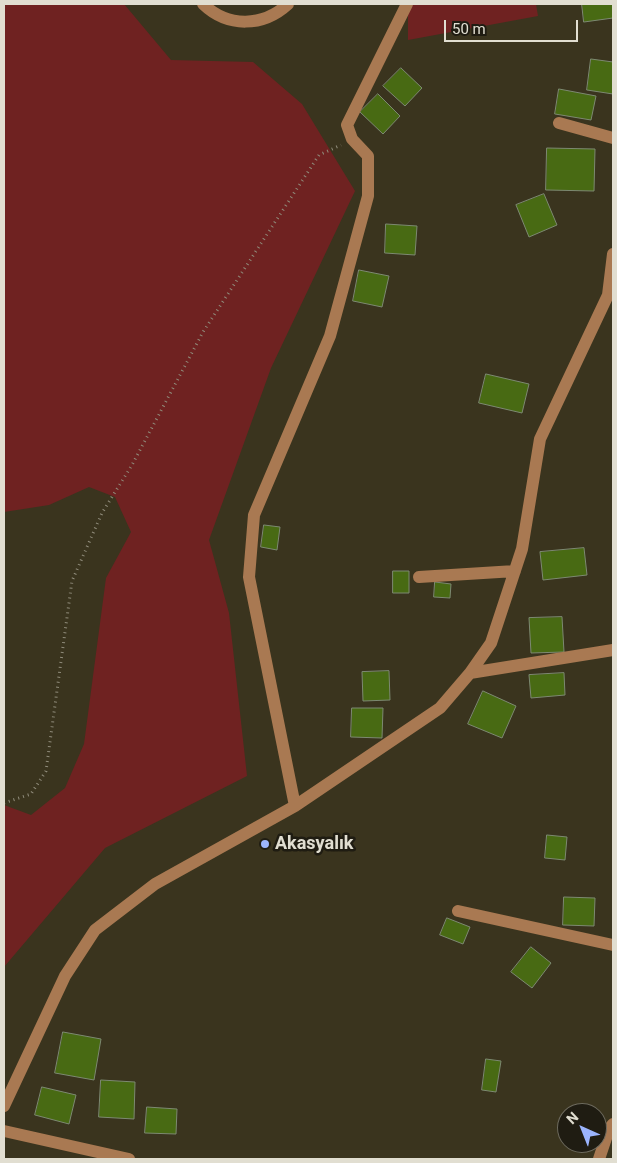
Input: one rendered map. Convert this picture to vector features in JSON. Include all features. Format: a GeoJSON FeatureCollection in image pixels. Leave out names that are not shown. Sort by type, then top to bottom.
{"type":"FeatureCollection","features":[{"type":"Feature","properties":{"kind":"street"},"geometry":{"type":"LineString","coordinates":[[203,4],[209,10],[234,22],[259,21],[278,13],[288,4]]}},
{"type":"Feature","properties":{"kind":"street"},"geometry":{"type":"LineString","coordinates":[[295,806],[249,577],[254,515],[330,336],[368,196],[368,156],[352,139],[347,125],[407,4]]}},
{"type":"Feature","properties":{"kind":"street"},"geometry":{"type":"LineString","coordinates":[[559,123],[613,138]]}},
{"type":"Feature","properties":{"kind":"street"},"geometry":{"type":"LineString","coordinates":[[4,1106],[65,976],[95,930],[155,884],[295,806],[440,708],[470,673],[491,643],[522,549],[540,439],[608,295],[613,254]]}},
{"type":"Feature","properties":{"kind":"street"},"geometry":{"type":"LineString","coordinates":[[419,577],[515,571]]}},
{"type":"Feature","properties":{"kind":"street"},"geometry":{"type":"LineString","coordinates":[[470,673],[613,650]]}},
{"type":"Feature","properties":{"kind":"street"},"geometry":{"type":"LineString","coordinates":[[458,911],[613,945]]}},
{"type":"Feature","properties":{"kind":"street"},"geometry":{"type":"LineString","coordinates":[[599,1159],[608,1129],[613,1124]]}},
{"type":"Feature","properties":{"kind":"street"},"geometry":{"type":"LineString","coordinates":[[4,1131],[129,1159]]}},
{"type":"Feature","properties":{"kind":"path"},"geometry":{"type":"LineString","coordinates":[[4,803],[31,794],[46,771],[72,581],[102,513],[132,465],[203,332],[319,154],[352,139]]}},
{"type":"Feature","properties":{"kind":"shaded area"},"geometry":{"type":"Polygon","coordinates":[[[4,4],[124,4],[171,60],[253,62],[302,104],[355,191],[271,368],[209,540],[229,613],[247,776],[105,848],[4,967],[4,805],[31,815],[65,788],[84,744],[106,578],[131,532],[115,497],[89,487],[49,505],[4,512],[4,4]]]}},
{"type":"Feature","properties":{"kind":"shaded area"},"geometry":{"type":"Polygon","coordinates":[[[412,4],[536,4],[538,16],[408,40],[408,13],[412,4]]]}},
{"type":"Feature","properties":{"kind":"building"},"geometry":{"type":"Polygon","coordinates":[[[582,4],[613,4],[613,18],[584,22],[582,4]]]}},
{"type":"Feature","properties":{"kind":"building"},"geometry":{"type":"Polygon","coordinates":[[[591,59],[613,62],[613,94],[587,90],[591,59]]]}},
{"type":"Feature","properties":{"kind":"building"},"geometry":{"type":"Polygon","coordinates":[[[401,68],[422,88],[405,106],[383,86],[401,68]]]}},
{"type":"Feature","properties":{"kind":"building"},"geometry":{"type":"Polygon","coordinates":[[[559,89],[596,96],[591,120],[555,114],[559,89]]]}},
{"type":"Feature","properties":{"kind":"building"},"geometry":{"type":"Polygon","coordinates":[[[378,94],[400,116],[383,134],[360,112],[378,94]]]}},
{"type":"Feature","properties":{"kind":"building"},"geometry":{"type":"Polygon","coordinates":[[[547,148],[595,149],[594,191],[546,190],[547,148]]]}},
{"type":"Feature","properties":{"kind":"building"},"geometry":{"type":"Polygon","coordinates":[[[544,194],[557,225],[529,237],[516,205],[544,194]]]}},
{"type":"Feature","properties":{"kind":"building"},"geometry":{"type":"Polygon","coordinates":[[[386,224],[417,226],[415,255],[385,253],[386,224]]]}},
{"type":"Feature","properties":{"kind":"building"},"geometry":{"type":"Polygon","coordinates":[[[359,270],[389,276],[382,307],[353,301],[359,270]]]}},
{"type":"Feature","properties":{"kind":"building"},"geometry":{"type":"Polygon","coordinates":[[[486,374],[529,384],[522,413],[479,403],[486,374]]]}},
{"type":"Feature","properties":{"kind":"building"},"geometry":{"type":"Polygon","coordinates":[[[264,525],[280,527],[277,550],[261,547],[264,525]]]}},
{"type":"Feature","properties":{"kind":"building"},"geometry":{"type":"Polygon","coordinates":[[[584,548],[587,575],[543,580],[540,552],[584,548]]]}},
{"type":"Feature","properties":{"kind":"building"},"geometry":{"type":"Polygon","coordinates":[[[393,571],[409,571],[409,593],[393,593],[393,571]]]}},
{"type":"Feature","properties":{"kind":"building"},"geometry":{"type":"Polygon","coordinates":[[[435,582],[451,584],[450,598],[434,597],[435,582]]]}},
{"type":"Feature","properties":{"kind":"building"},"geometry":{"type":"Polygon","coordinates":[[[562,617],[564,652],[531,653],[529,618],[562,617]]]}},
{"type":"Feature","properties":{"kind":"building"},"geometry":{"type":"Polygon","coordinates":[[[389,671],[390,700],[363,701],[362,672],[389,671]]]}},
{"type":"Feature","properties":{"kind":"building"},"geometry":{"type":"Polygon","coordinates":[[[564,673],[565,695],[531,698],[529,675],[564,673]]]}},
{"type":"Feature","properties":{"kind":"building"},"geometry":{"type":"Polygon","coordinates":[[[483,691],[516,706],[502,738],[468,724],[483,691]]]}},
{"type":"Feature","properties":{"kind":"building"},"geometry":{"type":"Polygon","coordinates":[[[352,708],[383,708],[382,738],[351,737],[352,708]]]}},
{"type":"Feature","properties":{"kind":"building"},"geometry":{"type":"Polygon","coordinates":[[[547,835],[567,837],[565,860],[545,858],[547,835]]]}},
{"type":"Feature","properties":{"kind":"building"},"geometry":{"type":"Polygon","coordinates":[[[564,897],[595,898],[594,926],[563,925],[564,897]]]}},
{"type":"Feature","properties":{"kind":"building"},"geometry":{"type":"Polygon","coordinates":[[[447,918],[470,927],[463,944],[440,935],[447,918]]]}},
{"type":"Feature","properties":{"kind":"building"},"geometry":{"type":"Polygon","coordinates":[[[531,947],[551,963],[532,988],[511,972],[531,947]]]}},
{"type":"Feature","properties":{"kind":"building"},"geometry":{"type":"Polygon","coordinates":[[[63,1032],[101,1039],[94,1080],[55,1073],[63,1032]]]}},
{"type":"Feature","properties":{"kind":"building"},"geometry":{"type":"Polygon","coordinates":[[[486,1059],[501,1061],[496,1092],[482,1090],[486,1059]]]}},
{"type":"Feature","properties":{"kind":"building"},"geometry":{"type":"Polygon","coordinates":[[[101,1080],[135,1082],[134,1119],[99,1117],[101,1080]]]}},
{"type":"Feature","properties":{"kind":"building"},"geometry":{"type":"Polygon","coordinates":[[[42,1087],[76,1095],[69,1124],[35,1115],[42,1087]]]}},
{"type":"Feature","properties":{"kind":"building"},"geometry":{"type":"Polygon","coordinates":[[[147,1107],[177,1109],[176,1134],[145,1133],[147,1107]]]}},
{"type":"Feature","properties":{"kind":"place","name":"Akasyalık"},"geometry":{"type":"Point","coordinates":[265,844]}}]}
